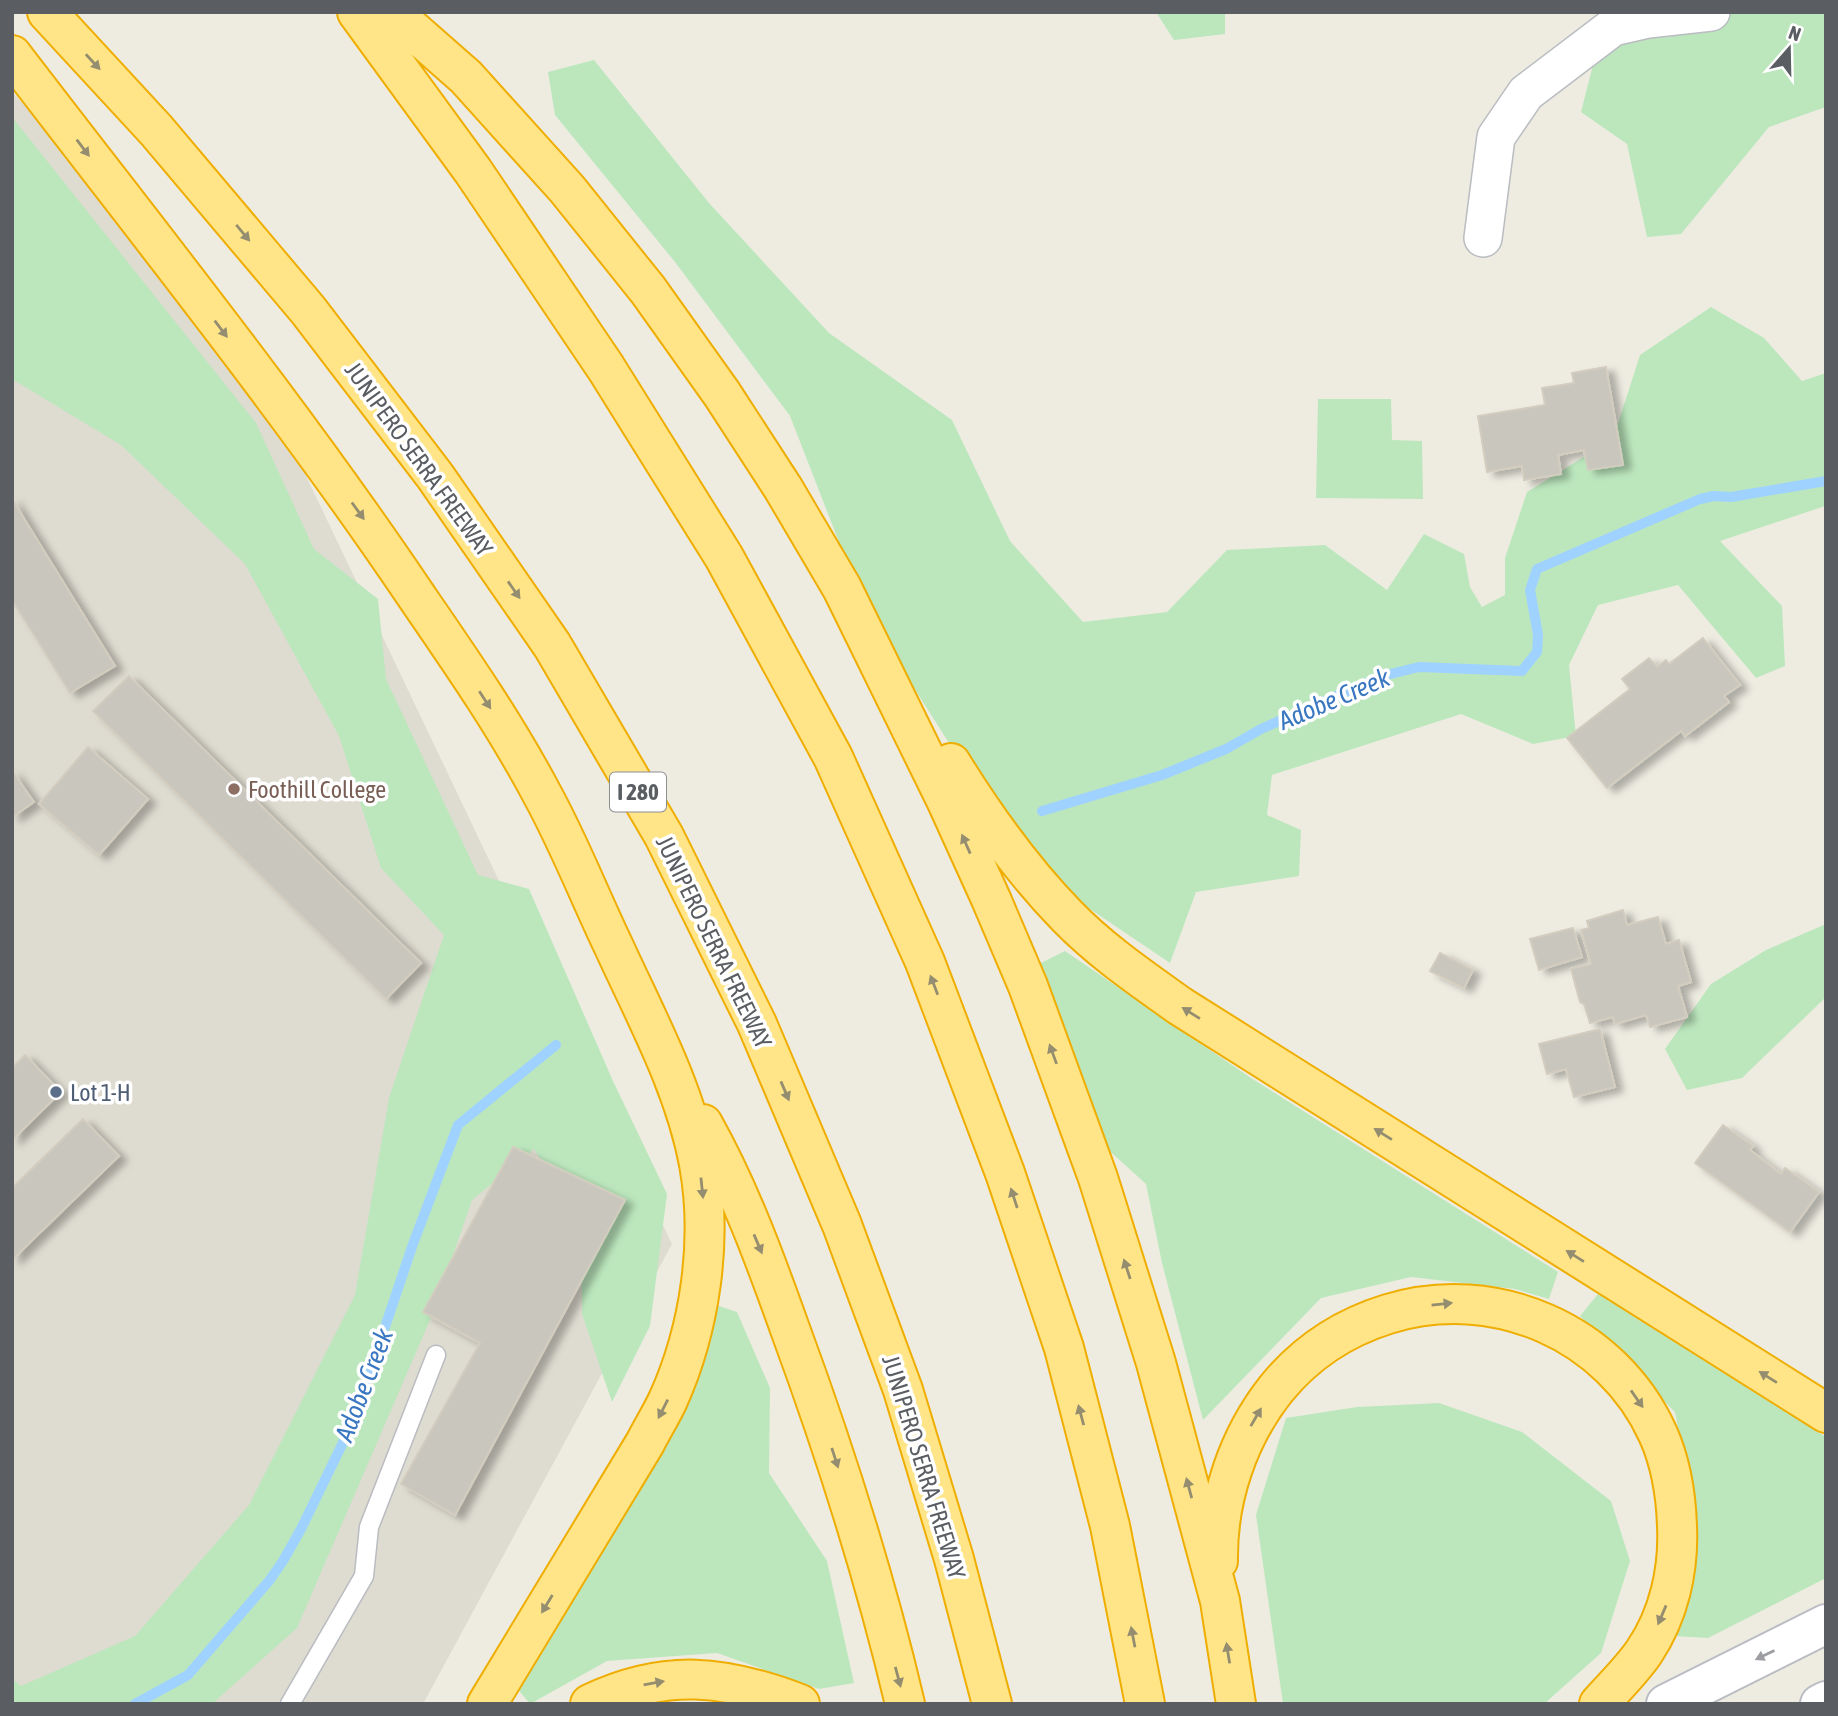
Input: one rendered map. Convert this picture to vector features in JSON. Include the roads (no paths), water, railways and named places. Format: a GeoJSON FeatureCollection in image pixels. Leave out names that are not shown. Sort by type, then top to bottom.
{"type":"FeatureCollection","features":[{"type":"Feature","properties":{"kind":"highway","name":"JUNIPERO SERRA FREEWAY"},"geometry":{"type":"LineString","coordinates":[[47,12],[156,130],[281,279],[435,476],[552,645],[664,836],[757,1024],[842,1225],[903,1390],[954,1559],[992,1704]]}},
{"type":"Feature","properties":{"kind":"highway"},"geometry":{"type":"LineString","coordinates":[[357,12],[473,172],[606,368],[724,557],[833,757],[925,962],[1005,1173],[1055,1323],[1110,1525],[1145,1704]]}},
{"type":"Feature","properties":{"kind":"highway"},"geometry":{"type":"LineString","coordinates":[[392,12],[466,77],[568,189],[640,280],[722,394],[783,488],[970,793],[1017,860],[1068,918],[1123,965],[1203,1021],[1826,1413]]}},
{"type":"Feature","properties":{"kind":"highway"},"geometry":{"type":"LineString","coordinates":[[12,55],[319,457],[381,543],[472,680],[543,794],[662,1052],[686,1115],[699,1164],[704,1212],[703,1266],[685,1355],[667,1401],[645,1443],[486,1704]]}},
{"type":"Feature","properties":{"kind":"highway"},"geometry":{"type":"LineString","coordinates":[[842,588],[947,802],[1028,986],[1098,1178],[1156,1363],[1220,1601],[1236,1704]]}},
{"type":"Feature","properties":{"kind":"highway"},"geometry":{"type":"LineString","coordinates":[[662,1052],[722,1158],[767,1267],[845,1488],[880,1606],[905,1704]]}},
{"type":"Feature","properties":{"kind":"highway"},"geometry":{"type":"LineString","coordinates":[[1220,1601],[1218,1542],[1231,1473],[1243,1440],[1262,1408],[1288,1374],[1322,1344],[1362,1322],[1406,1308],[1452,1303],[1494,1306],[1548,1323],[1577,1338],[1610,1366],[1638,1398],[1658,1433],[1671,1470],[1677,1507],[1675,1579],[1662,1616],[1644,1651],[1599,1704]]}},
{"type":"Feature","properties":{"kind":"highway"},"geometry":{"type":"LineString","coordinates":[[590,1704],[632,1687],[675,1679],[718,1680],[759,1688],[800,1704]]}},
{"type":"Feature","properties":{"kind":"main road"},"geometry":{"type":"LineString","coordinates":[[1666,1704],[1826,1624]]}},
{"type":"Feature","properties":{"kind":"main road"},"geometry":{"type":"LineString","coordinates":[[1820,1704],[1826,1701]]}},
{"type":"Feature","properties":{"kind":"street"},"geometry":{"type":"LineString","coordinates":[[1483,238],[1496,137],[1526,93],[1614,27],[1648,19],[1711,12]]}},
{"type":"Feature","properties":{"kind":"lane"},"geometry":{"type":"LineString","coordinates":[[289,1704],[364,1576],[369,1527],[436,1354]]}},
{"type":"Feature","properties":{"kind":"waterway","name":"Adobe Creek"},"geometry":{"type":"LineString","coordinates":[[1042,811],[1162,775],[1226,749],[1261,729],[1382,676],[1419,667],[1522,671],[1537,652],[1538,635],[1530,590],[1537,569],[1700,499],[1731,497],[1826,481]]}},
{"type":"Feature","properties":{"kind":"waterway","name":"Adobe Creek"},"geometry":{"type":"LineString","coordinates":[[135,1704],[188,1675],[283,1561],[353,1422],[413,1244],[458,1125],[556,1045]]}},
{"type":"Feature","properties":{"kind":"place","name":"Foothill College"},"geometry":{"type":"Point","coordinates":[234,789]}},
{"type":"Feature","properties":{"kind":"place","name":"Lot 1-H"},"geometry":{"type":"Point","coordinates":[56,1092]}}]}
